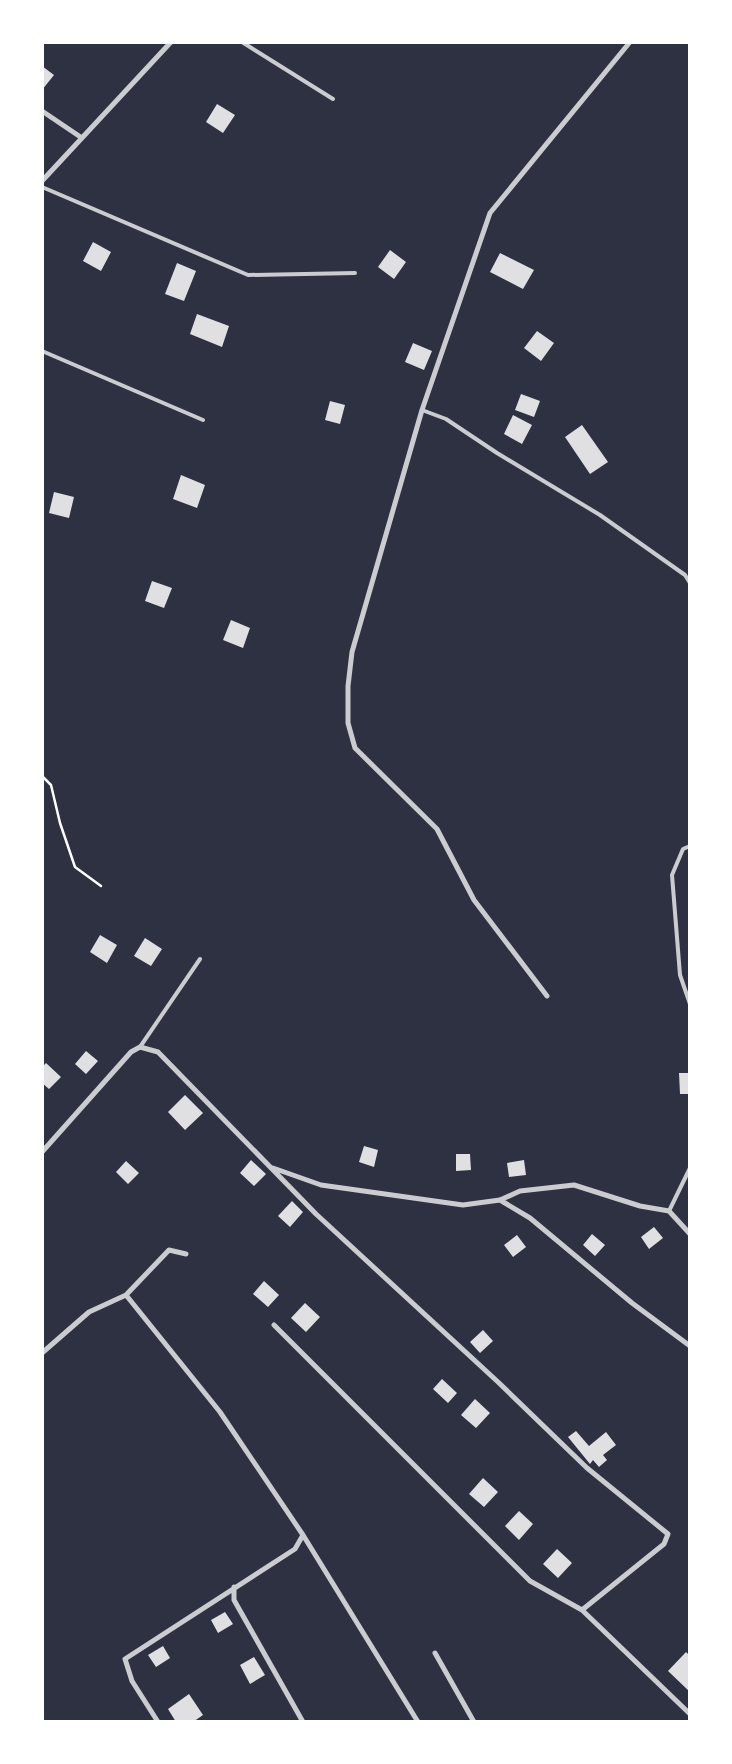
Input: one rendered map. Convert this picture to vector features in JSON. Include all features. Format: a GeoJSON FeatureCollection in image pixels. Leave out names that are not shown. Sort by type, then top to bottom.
{"type":"FeatureCollection","features":[{"type":"Feature","properties":{"kind":"street"},"geometry":{"type":"LineString","coordinates":[[42,181],[171,42]]}},
{"type":"Feature","properties":{"kind":"street"},"geometry":{"type":"LineString","coordinates":[[547,996],[474,900],[437,829],[355,748],[348,724],[348,686],[352,652],[422,410],[490,214],[630,42]]}},
{"type":"Feature","properties":{"kind":"street"},"geometry":{"type":"LineString","coordinates":[[42,111],[82,138]]}},
{"type":"Feature","properties":{"kind":"street"},"geometry":{"type":"LineString","coordinates":[[42,1152],[131,1052],[140,1046],[158,1052],[316,1214],[498,1382],[587,1468],[668,1534],[664,1544],[582,1610]]}},
{"type":"Feature","properties":{"kind":"street"},"geometry":{"type":"LineString","coordinates":[[272,1168],[321,1185],[463,1205],[500,1200],[520,1191],[574,1185],[640,1206],[669,1211],[690,1234]]}},
{"type":"Feature","properties":{"kind":"street"},"geometry":{"type":"LineString","coordinates":[[500,1200],[530,1218],[632,1303],[690,1346]]}},
{"type":"Feature","properties":{"kind":"street"},"geometry":{"type":"LineString","coordinates":[[42,1352],[89,1312],[126,1295],[169,1250],[186,1254]]}},
{"type":"Feature","properties":{"kind":"street"},"geometry":{"type":"LineString","coordinates":[[126,1295],[220,1412],[303,1535],[418,1722]]}},
{"type":"Feature","properties":{"kind":"street"},"geometry":{"type":"LineString","coordinates":[[274,1325],[530,1581],[582,1610],[690,1714]]}},
{"type":"Feature","properties":{"kind":"street"},"geometry":{"type":"LineString","coordinates":[[158,1722],[132,1681],[125,1659],[295,1549],[303,1535]]}},
{"type":"Feature","properties":{"kind":"street"},"geometry":{"type":"LineString","coordinates":[[234,1587],[234,1600],[303,1722]]}},
{"type":"Feature","properties":{"kind":"street"},"geometry":{"type":"LineString","coordinates":[[435,1653],[474,1722]]}},
{"type":"Feature","properties":{"kind":"lane"},"geometry":{"type":"LineString","coordinates":[[242,42],[333,99]]}},
{"type":"Feature","properties":{"kind":"lane"},"geometry":{"type":"LineString","coordinates":[[42,187],[248,274],[355,273]]}},
{"type":"Feature","properties":{"kind":"lane"},"geometry":{"type":"LineString","coordinates":[[42,351],[203,420]]}},
{"type":"Feature","properties":{"kind":"lane"},"geometry":{"type":"LineString","coordinates":[[422,410],[446,419],[497,453],[600,515],[685,575],[690,584]]}},
{"type":"Feature","properties":{"kind":"lane"},"geometry":{"type":"LineString","coordinates":[[690,846],[682,849],[672,875],[680,975],[690,1004]]}},
{"type":"Feature","properties":{"kind":"lane"},"geometry":{"type":"LineString","coordinates":[[140,1046],[200,959]]}},
{"type":"Feature","properties":{"kind":"lane"},"geometry":{"type":"LineString","coordinates":[[669,1211],[690,1168]]}},
{"type":"Feature","properties":{"kind":"path"},"geometry":{"type":"LineString","coordinates":[[42,776],[51,785],[60,823],[76,867],[101,886]]}},
{"type":"Feature","properties":{"kind":"building"},"geometry":{"type":"Polygon","coordinates":[[[42,66],[54,75],[42,90],[42,66]]]}},
{"type":"Feature","properties":{"kind":"building"},"geometry":{"type":"Polygon","coordinates":[[[217,104],[235,115],[223,133],[206,122],[217,104]]]}},
{"type":"Feature","properties":{"kind":"building"},"geometry":{"type":"Polygon","coordinates":[[[93,242],[111,252],[101,271],[83,261],[93,242]]]}},
{"type":"Feature","properties":{"kind":"building"},"geometry":{"type":"Polygon","coordinates":[[[390,250],[406,262],[394,279],[378,267],[390,250]]]}},
{"type":"Feature","properties":{"kind":"building"},"geometry":{"type":"Polygon","coordinates":[[[500,253],[534,270],[523,289],[490,272],[500,253]]]}},
{"type":"Feature","properties":{"kind":"building"},"geometry":{"type":"Polygon","coordinates":[[[177,263],[196,271],[184,301],[165,294],[177,263]]]}},
{"type":"Feature","properties":{"kind":"building"},"geometry":{"type":"Polygon","coordinates":[[[197,314],[229,326],[222,347],[190,334],[197,314]]]}},
{"type":"Feature","properties":{"kind":"building"},"geometry":{"type":"Polygon","coordinates":[[[537,331],[554,343],[541,361],[524,348],[537,331]]]}},
{"type":"Feature","properties":{"kind":"building"},"geometry":{"type":"Polygon","coordinates":[[[413,343],[432,351],[424,370],[405,362],[413,343]]]}},
{"type":"Feature","properties":{"kind":"building"},"geometry":{"type":"Polygon","coordinates":[[[521,394],[540,401],[534,417],[515,410],[521,394]]]}},
{"type":"Feature","properties":{"kind":"building"},"geometry":{"type":"Polygon","coordinates":[[[330,401],[345,405],[340,424],[325,420],[330,401]]]}},
{"type":"Feature","properties":{"kind":"building"},"geometry":{"type":"Polygon","coordinates":[[[513,415],[532,425],[522,444],[504,434],[513,415]]]}},
{"type":"Feature","properties":{"kind":"building"},"geometry":{"type":"Polygon","coordinates":[[[582,425],[608,462],[590,474],[565,437],[582,425]]]}},
{"type":"Feature","properties":{"kind":"building"},"geometry":{"type":"Polygon","coordinates":[[[181,475],[205,485],[197,508],[173,499],[181,475]]]}},
{"type":"Feature","properties":{"kind":"building"},"geometry":{"type":"Polygon","coordinates":[[[54,492],[74,497],[69,518],[49,513],[54,492]]]}},
{"type":"Feature","properties":{"kind":"building"},"geometry":{"type":"Polygon","coordinates":[[[152,581],[172,588],[164,608],[145,601],[152,581]]]}},
{"type":"Feature","properties":{"kind":"building"},"geometry":{"type":"Polygon","coordinates":[[[231,620],[250,628],[243,648],[223,640],[231,620]]]}},
{"type":"Feature","properties":{"kind":"building"},"geometry":{"type":"Polygon","coordinates":[[[100,935],[117,945],[107,963],[90,952],[100,935]]]}},
{"type":"Feature","properties":{"kind":"building"},"geometry":{"type":"Polygon","coordinates":[[[145,938],[162,949],[151,966],[134,956],[145,938]]]}},
{"type":"Feature","properties":{"kind":"building"},"geometry":{"type":"Polygon","coordinates":[[[86,1051],[98,1061],[86,1074],[75,1064],[86,1051]]]}},
{"type":"Feature","properties":{"kind":"building"},"geometry":{"type":"Polygon","coordinates":[[[46,1063],[61,1077],[49,1089],[42,1083],[42,1067],[46,1063]]]}},
{"type":"Feature","properties":{"kind":"building"},"geometry":{"type":"Polygon","coordinates":[[[679,1073],[690,1073],[690,1094],[680,1094],[679,1073]]]}},
{"type":"Feature","properties":{"kind":"building"},"geometry":{"type":"Polygon","coordinates":[[[185,1095],[203,1113],[185,1130],[168,1112],[185,1095]]]}},
{"type":"Feature","properties":{"kind":"building"},"geometry":{"type":"Polygon","coordinates":[[[364,1146],[378,1150],[374,1167],[359,1162],[364,1146]]]}},
{"type":"Feature","properties":{"kind":"building"},"geometry":{"type":"Polygon","coordinates":[[[456,1154],[470,1154],[471,1170],[456,1171],[456,1154]]]}},
{"type":"Feature","properties":{"kind":"building"},"geometry":{"type":"Polygon","coordinates":[[[251,1160],[266,1174],[254,1186],[240,1173],[251,1160]]]}},
{"type":"Feature","properties":{"kind":"building"},"geometry":{"type":"Polygon","coordinates":[[[524,1160],[526,1175],[509,1177],[507,1163],[524,1160]]]}},
{"type":"Feature","properties":{"kind":"building"},"geometry":{"type":"Polygon","coordinates":[[[126,1161],[139,1173],[128,1184],[116,1172],[126,1161]]]}},
{"type":"Feature","properties":{"kind":"building"},"geometry":{"type":"Polygon","coordinates":[[[292,1201],[303,1212],[290,1227],[278,1216],[292,1201]]]}},
{"type":"Feature","properties":{"kind":"building"},"geometry":{"type":"Polygon","coordinates":[[[654,1227],[663,1238],[649,1249],[641,1237],[654,1227]]]}},
{"type":"Feature","properties":{"kind":"building"},"geometry":{"type":"Polygon","coordinates":[[[592,1234],[605,1245],[595,1256],[583,1245],[592,1234]]]}},
{"type":"Feature","properties":{"kind":"building"},"geometry":{"type":"Polygon","coordinates":[[[517,1235],[526,1247],[513,1257],[504,1245],[517,1235]]]}},
{"type":"Feature","properties":{"kind":"building"},"geometry":{"type":"Polygon","coordinates":[[[264,1281],[279,1295],[268,1307],[253,1294],[264,1281]]]}},
{"type":"Feature","properties":{"kind":"building"},"geometry":{"type":"Polygon","coordinates":[[[305,1303],[320,1317],[306,1332],[291,1318],[305,1303]]]}},
{"type":"Feature","properties":{"kind":"building"},"geometry":{"type":"Polygon","coordinates":[[[483,1330],[493,1341],[480,1353],[470,1342],[483,1330]]]}},
{"type":"Feature","properties":{"kind":"building"},"geometry":{"type":"Polygon","coordinates":[[[442,1379],[457,1393],[448,1403],[433,1389],[442,1379]]]}},
{"type":"Feature","properties":{"kind":"building"},"geometry":{"type":"Polygon","coordinates":[[[475,1399],[490,1413],[476,1428],[461,1415],[475,1399]]]}},
{"type":"Feature","properties":{"kind":"building"},"geometry":{"type":"Polygon","coordinates":[[[576,1431],[589,1446],[606,1432],[616,1445],[603,1455],[607,1460],[599,1467],[593,1460],[590,1464],[568,1437],[576,1431]]]}},
{"type":"Feature","properties":{"kind":"building"},"geometry":{"type":"Polygon","coordinates":[[[483,1478],[498,1492],[484,1507],[469,1494],[483,1478]]]}},
{"type":"Feature","properties":{"kind":"building"},"geometry":{"type":"Polygon","coordinates":[[[519,1511],[533,1524],[519,1540],[505,1526],[519,1511]]]}},
{"type":"Feature","properties":{"kind":"building"},"geometry":{"type":"Polygon","coordinates":[[[557,1549],[572,1563],[558,1578],[543,1564],[557,1549]]]}},
{"type":"Feature","properties":{"kind":"building"},"geometry":{"type":"Polygon","coordinates":[[[225,1612],[233,1624],[218,1633],[211,1620],[225,1612]]]}},
{"type":"Feature","properties":{"kind":"building"},"geometry":{"type":"Polygon","coordinates":[[[163,1646],[170,1658],[156,1667],[148,1655],[163,1646]]]}},
{"type":"Feature","properties":{"kind":"building"},"geometry":{"type":"Polygon","coordinates":[[[686,1652],[690,1656],[690,1692],[668,1671],[686,1652]]]}},
{"type":"Feature","properties":{"kind":"building"},"geometry":{"type":"Polygon","coordinates":[[[254,1657],[265,1675],[250,1684],[240,1665],[254,1657]]]}},
{"type":"Feature","properties":{"kind":"building"},"geometry":{"type":"Polygon","coordinates":[[[189,1694],[203,1715],[193,1722],[176,1722],[168,1709],[189,1694]]]}}]}
